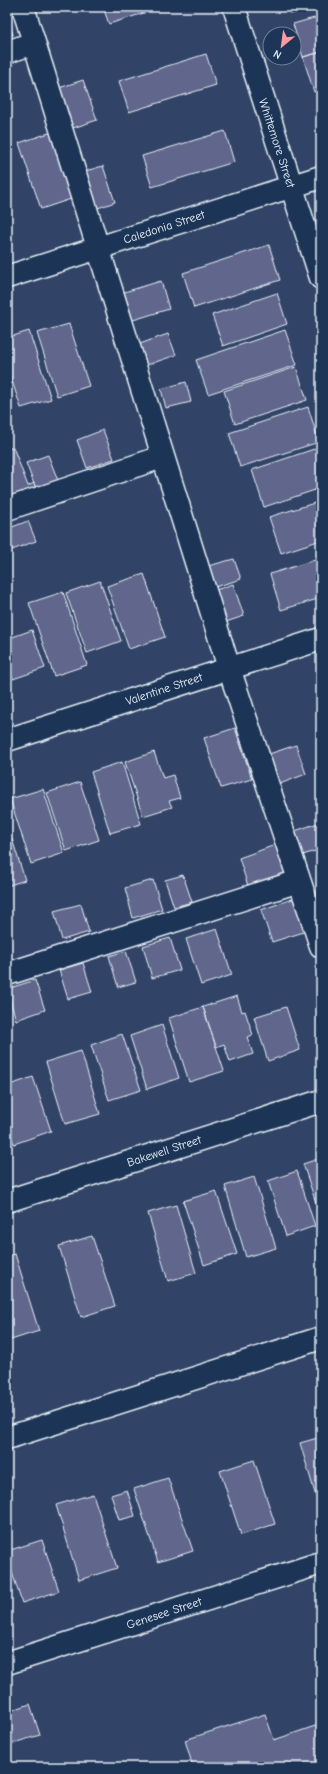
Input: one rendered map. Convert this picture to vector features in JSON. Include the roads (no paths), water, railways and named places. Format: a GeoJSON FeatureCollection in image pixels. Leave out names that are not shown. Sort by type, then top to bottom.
{"type":"FeatureCollection","features":[{"type":"Feature","properties":{"kind":"street"},"geometry":{"type":"LineString","coordinates":[[23,7],[162,457],[229,668],[321,946]]}},
{"type":"Feature","properties":{"kind":"street","name":"Whittemore Street"},"geometry":{"type":"LineString","coordinates":[[234,7],[321,278]]}},
{"type":"Feature","properties":{"kind":"street"},"geometry":{"type":"LineString","coordinates":[[7,52],[34,43]]}},
{"type":"Feature","properties":{"kind":"street","name":"Caledonia Street"},"geometry":{"type":"LineString","coordinates":[[7,277],[321,176]]}},
{"type":"Feature","properties":{"kind":"street"},"geometry":{"type":"LineString","coordinates":[[7,508],[162,457]]}},
{"type":"Feature","properties":{"kind":"street","name":"Valentine Street"},"geometry":{"type":"LineString","coordinates":[[7,740],[321,639]]}},
{"type":"Feature","properties":{"kind":"street"},"geometry":{"type":"LineString","coordinates":[[7,974],[299,881]]}},
{"type":"Feature","properties":{"kind":"street","name":"Bakewell Street"},"geometry":{"type":"LineString","coordinates":[[7,1201],[321,1101]]}},
{"type":"Feature","properties":{"kind":"street"},"geometry":{"type":"LineString","coordinates":[[7,1438],[321,1338]]}},
{"type":"Feature","properties":{"kind":"street","name":"Genesee Street"},"geometry":{"type":"LineString","coordinates":[[8,1658],[321,1563]]}}]}
